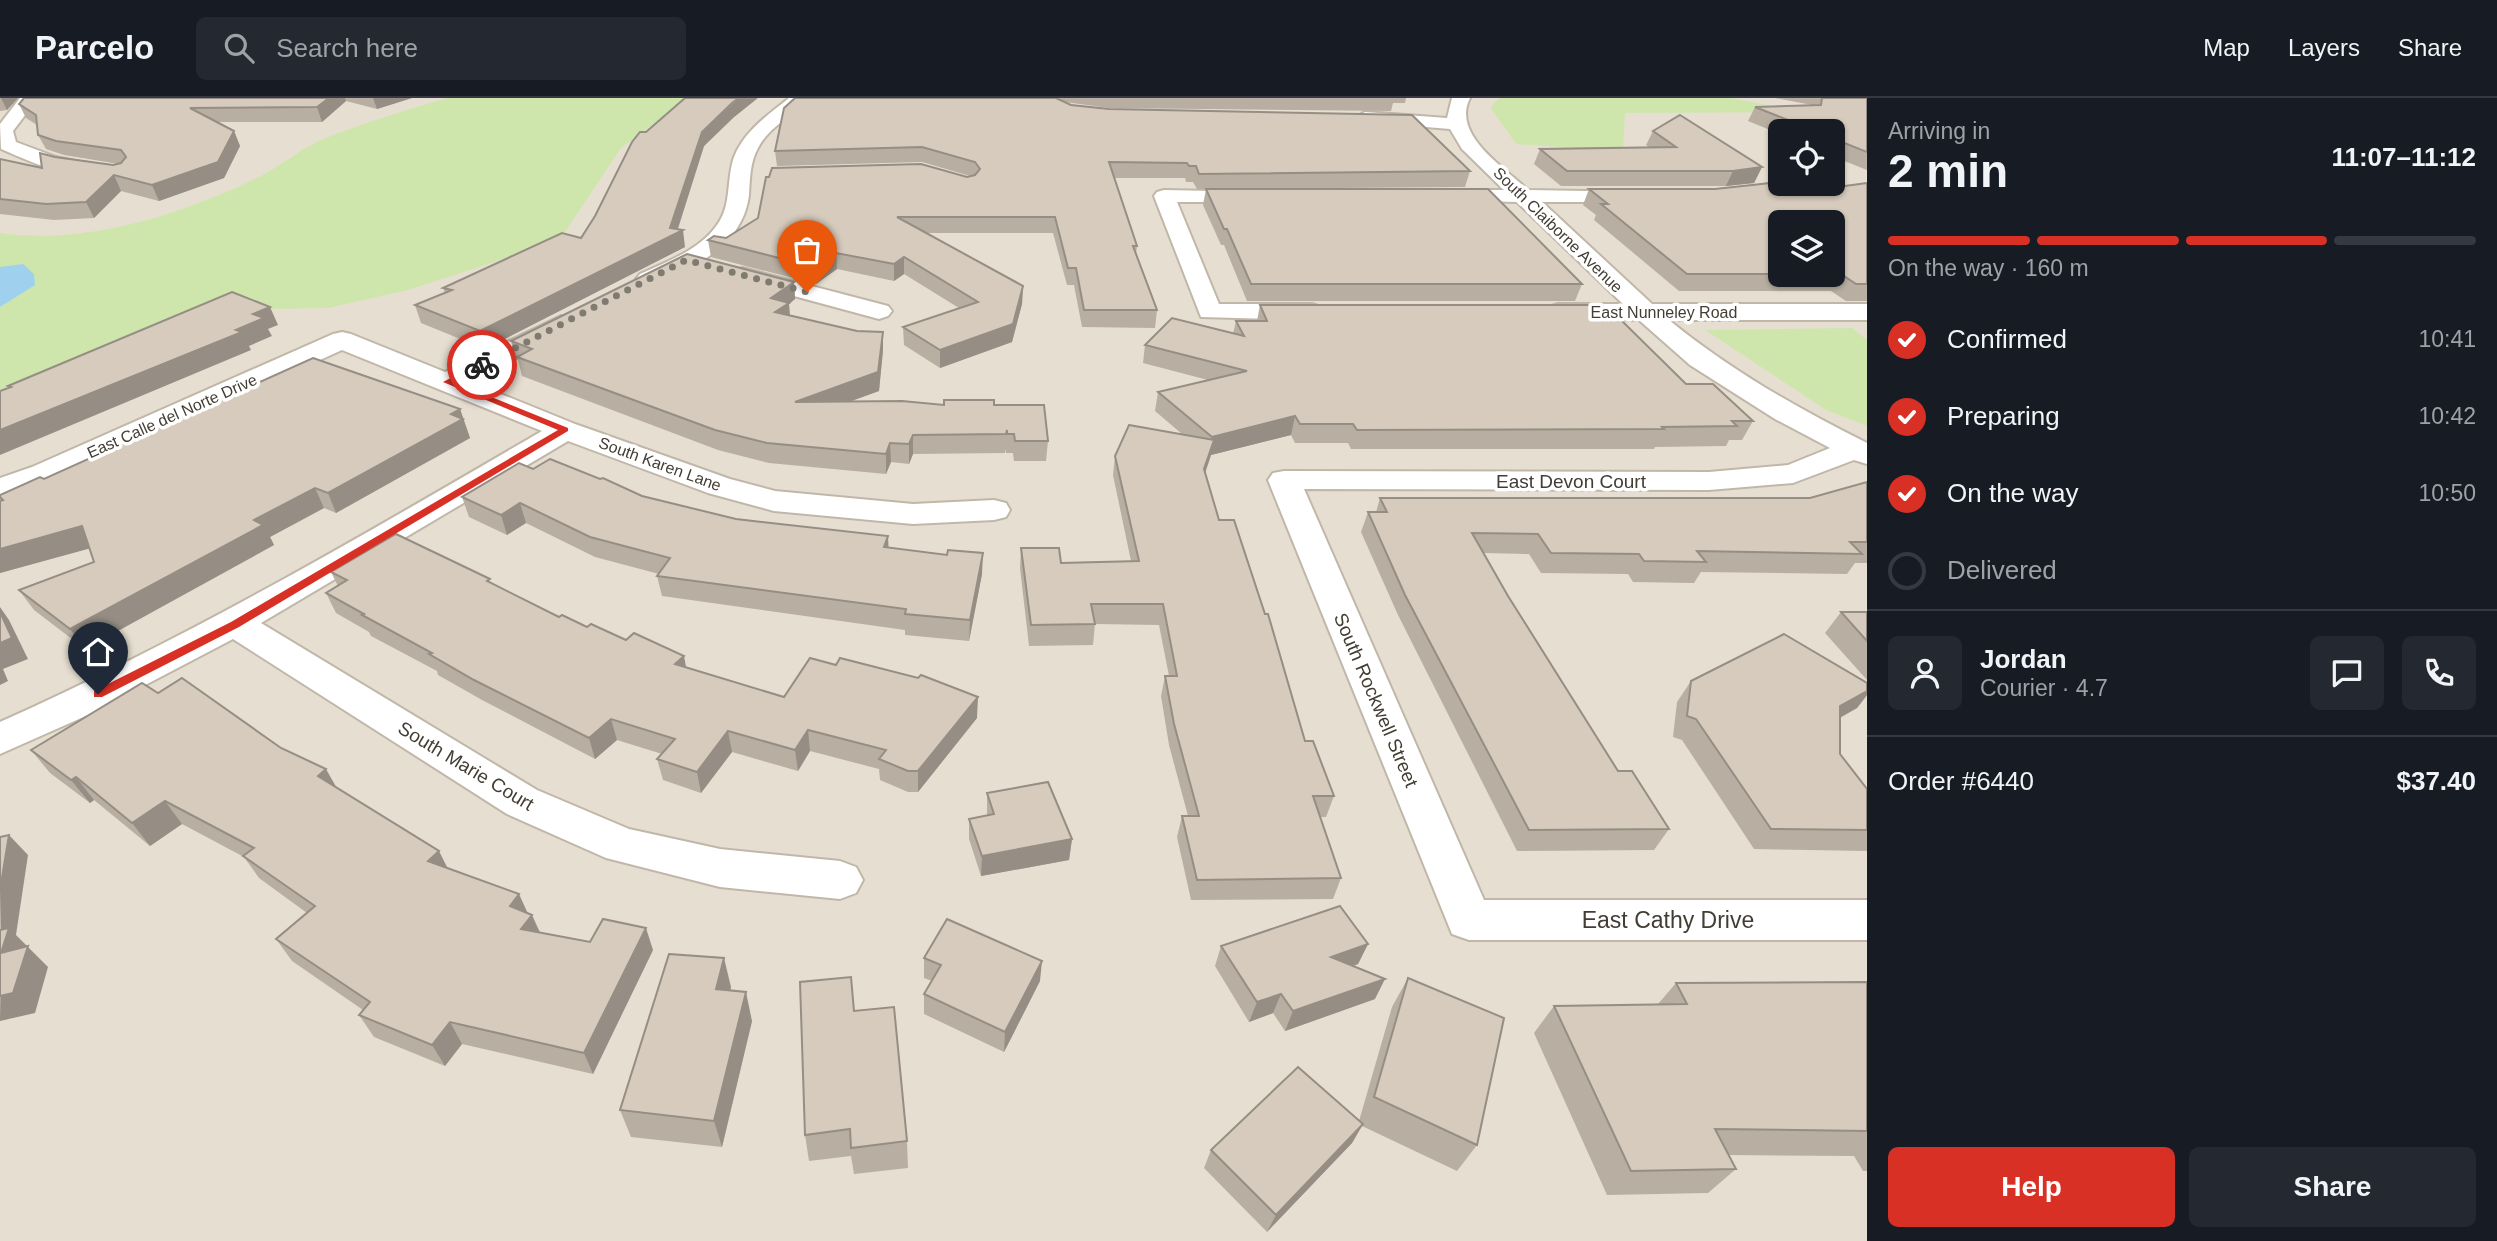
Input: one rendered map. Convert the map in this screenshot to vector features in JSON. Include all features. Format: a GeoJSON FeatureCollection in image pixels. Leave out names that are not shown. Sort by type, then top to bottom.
{"type":"FeatureCollection","features":[{"type":"Feature","properties":{"kind":"street"},"geometry":{"type":"LineString","coordinates":[[29,98],[4,131],[8,145],[35,158],[71,168],[109,171]]}},
{"type":"Feature","properties":{"kind":"street"},"geometry":{"type":"LineString","coordinates":[[626,290],[686,260],[713,243],[729,226],[748,175],[744,157],[751,143],[799,98]]}},
{"type":"Feature","properties":{"kind":"street"},"geometry":{"type":"LineString","coordinates":[[1346,117],[1457,124],[1456,106],[1461,98]]}},
{"type":"Feature","properties":{"kind":"street","name":"South Claiborne Avenue"},"geometry":{"type":"LineString","coordinates":[[1457,124],[1469,145],[1645,312],[1700,359],[1742,388],[1861,452]]}},
{"type":"Feature","properties":{"kind":"street"},"geometry":{"type":"LineString","coordinates":[[1726,195],[1768,191]]}},
{"type":"Feature","properties":{"kind":"street"},"geometry":{"type":"LineString","coordinates":[[1426,196],[1658,195]]}},
{"type":"Feature","properties":{"kind":"street"},"geometry":{"type":"LineString","coordinates":[[1274,196],[1164,196],[1210,312],[1332,312]]}},
{"type":"Feature","properties":{"kind":"street"},"geometry":{"type":"LineString","coordinates":[[686,260],[879,311]]}},
{"type":"Feature","properties":{"kind":"street","name":"East Nunneley Road"},"geometry":{"type":"LineString","coordinates":[[1536,312],[1867,312]]}},
{"type":"Feature","properties":{"kind":"street"},"geometry":{"type":"LineString","coordinates":[[447,382],[579,315]]}},
{"type":"Feature","properties":{"kind":"street","name":"South Karen Lane"},"geometry":{"type":"LineString","coordinates":[[342,340],[565,430],[719,486],[774,501],[913,514],[994,510]]}},
{"type":"Feature","properties":{"kind":"street","name":"East Calle del Norte Drive"},"geometry":{"type":"LineString","coordinates":[[0,489],[43,474],[342,340]]}},
{"type":"Feature","properties":{"kind":"street"},"geometry":{"type":"LineString","coordinates":[[0,738],[76,706],[235,625],[565,430]]}},
{"type":"Feature","properties":{"kind":"street","name":"East Devon Court"},"geometry":{"type":"LineString","coordinates":[[1284,480],[1709,481],[1793,474],[1861,452]]}},
{"type":"Feature","properties":{"kind":"street","name":"South Rockwell Street"},"geometry":{"type":"LineString","coordinates":[[1284,480],[1469,920]]}},
{"type":"Feature","properties":{"kind":"street","name":"South Marie Court"},"geometry":{"type":"LineString","coordinates":[[235,625],[522,802],[622,845],[720,869],[840,880]]}},
{"type":"Feature","properties":{"kind":"street","name":"East Cathy Drive"},"geometry":{"type":"LineString","coordinates":[[1469,920],[1867,920]]}},
{"type":"Feature","properties":{"kind":"shaded area"},"geometry":{"type":"Polygon","coordinates":[[[0,98],[1867,98],[1867,1241],[0,1241],[0,98]]]}},
{"type":"Feature","properties":{"kind":"green space"},"geometry":{"type":"Polygon","coordinates":[[[448,98],[688,98],[621,148],[559,241],[408,290],[328,308],[269,309],[0,399],[0,233],[66,235],[99,231],[164,215],[257,178],[321,140],[368,122],[448,98]]]}},
{"type":"Feature","properties":{"kind":"green space"},"geometry":{"type":"Polygon","coordinates":[[[1500,98],[1731,98],[1805,112],[1625,113],[1623,151],[1516,144],[1490,107],[1500,98]]]}},
{"type":"Feature","properties":{"kind":"green space"},"geometry":{"type":"Polygon","coordinates":[[[1852,328],[1867,340],[1867,426],[1826,410],[1705,330],[1852,328]]]}},
{"type":"Feature","properties":{"kind":"water"},"geometry":{"type":"Polygon","coordinates":[[[23,264],[34,274],[35,285],[0,307],[0,267],[23,264]]]}},
{"type":"Feature","properties":{"kind":"building"},"geometry":{"type":"Polygon","coordinates":[[[24,98],[329,98],[317,107],[190,108],[234,131],[218,162],[152,185],[114,175],[86,202],[46,204],[0,199],[0,159],[42,168],[40,153],[113,165],[121,163],[126,157],[121,150],[56,141],[38,135],[36,115],[19,104],[24,98]]]}},
{"type":"Feature","properties":{"kind":"building"},"geometry":{"type":"Polygon","coordinates":[[[685,98],[739,98],[702,132],[670,228],[683,230],[480,331],[415,305],[452,290],[443,288],[562,233],[581,238],[632,142],[640,132],[646,132],[685,98]]]}},
{"type":"Feature","properties":{"kind":"building"},"geometry":{"type":"Polygon","coordinates":[[[795,98],[1056,98],[1071,105],[1109,109],[1412,115],[1470,171],[1199,174],[1196,166],[1189,166],[1187,163],[1109,162],[1137,246],[1133,246],[1157,310],[1084,310],[1076,268],[1068,268],[1055,217],[897,217],[1023,286],[1013,324],[940,350],[903,327],[978,302],[904,257],[894,264],[836,253],[815,267],[708,240],[714,236],[726,238],[758,218],[766,177],[769,177],[772,168],[921,164],[967,177],[975,175],[980,169],[975,162],[922,147],[775,151],[784,108],[795,98]]]}},
{"type":"Feature","properties":{"kind":"building"},"geometry":{"type":"Polygon","coordinates":[[[1822,98],[1867,98],[1867,152],[1845,143],[1845,119],[1786,119],[1755,107],[1821,105],[1822,98]]]}},
{"type":"Feature","properties":{"kind":"building"},"geometry":{"type":"Polygon","coordinates":[[[1680,115],[1762,167],[1733,171],[1567,171],[1540,149],[1676,147],[1653,131],[1680,115]]]}},
{"type":"Feature","properties":{"kind":"building"},"geometry":{"type":"Polygon","coordinates":[[[1768,183],[1768,196],[1845,196],[1845,186],[1867,183],[1867,284],[1856,284],[1845,277],[1845,210],[1768,210],[1768,274],[1687,274],[1601,204],[1608,204],[1589,189],[1715,189],[1768,183]]]}},
{"type":"Feature","properties":{"kind":"building"},"geometry":{"type":"Polygon","coordinates":[[[1206,189],[1488,189],[1582,284],[1251,284],[1206,189]]]}},
{"type":"Feature","properties":{"kind":"building"},"geometry":{"type":"Polygon","coordinates":[[[687,254],[794,282],[771,298],[789,303],[775,312],[857,331],[883,332],[878,372],[795,402],[902,401],[944,405],[944,400],[994,400],[994,405],[1044,405],[1048,441],[1015,441],[1014,434],[1007,434],[1007,430],[1006,434],[913,435],[909,444],[890,443],[886,454],[767,443],[715,430],[517,357],[532,349],[511,341],[687,254]]]}},
{"type":"Feature","properties":{"kind":"building"},"geometry":{"type":"Polygon","coordinates":[[[232,292],[270,307],[253,314],[264,318],[236,330],[242,332],[0,430],[0,391],[11,387],[8,386],[232,292]]]}},
{"type":"Feature","properties":{"kind":"building"},"geometry":{"type":"Polygon","coordinates":[[[1260,305],[1602,305],[1614,318],[1619,318],[1686,384],[1713,384],[1753,421],[1732,421],[1737,426],[1662,427],[1664,429],[1357,430],[1353,424],[1300,424],[1295,416],[1212,437],[1158,392],[1247,371],[1145,345],[1172,318],[1244,336],[1236,321],[1267,321],[1260,305]]]}},
{"type":"Feature","properties":{"kind":"building"},"geometry":{"type":"Polygon","coordinates":[[[313,358],[460,409],[451,414],[463,419],[328,493],[315,488],[254,520],[263,525],[70,629],[19,590],[94,562],[82,526],[0,549],[0,501],[3,500],[0,495],[40,477],[44,479],[313,358]]]}},
{"type":"Feature","properties":{"kind":"building"},"geometry":{"type":"Polygon","coordinates":[[[1129,425],[1214,440],[1204,469],[1219,520],[1234,520],[1265,614],[1268,614],[1305,741],[1313,741],[1334,796],[1313,796],[1341,878],[1197,880],[1182,816],[1199,816],[1174,724],[1165,676],[1177,676],[1163,604],[1091,604],[1095,624],[1031,625],[1021,548],[1059,548],[1061,563],[1139,561],[1115,456],[1129,425]]]}},
{"type":"Feature","properties":{"kind":"building"},"geometry":{"type":"Polygon","coordinates":[[[550,459],[603,478],[642,496],[736,519],[888,536],[884,547],[947,555],[948,550],[983,553],[970,620],[905,614],[906,609],[657,576],[670,558],[590,537],[520,503],[501,515],[462,497],[519,463],[533,469],[550,459]]]}},
{"type":"Feature","properties":{"kind":"building"},"geometry":{"type":"Polygon","coordinates":[[[1867,482],[1867,542],[1850,542],[1862,554],[1697,551],[1706,562],[1644,561],[1639,554],[1551,553],[1538,534],[1472,533],[1508,596],[1618,771],[1632,771],[1669,829],[1529,830],[1405,595],[1368,512],[1387,512],[1380,498],[1810,498],[1867,482]]]}},
{"type":"Feature","properties":{"kind":"building"},"geometry":{"type":"Polygon","coordinates":[[[396,534],[490,579],[487,581],[559,617],[562,615],[587,627],[591,624],[626,640],[634,633],[684,656],[675,664],[784,697],[810,658],[836,665],[840,658],[918,678],[921,675],[978,697],[918,771],[908,771],[879,759],[886,750],[808,730],[795,750],[728,731],[697,772],[657,759],[675,739],[611,719],[589,738],[474,680],[326,593],[347,580],[331,572],[396,534]]]}},
{"type":"Feature","properties":{"kind":"building"},"geometry":{"type":"Polygon","coordinates":[[[0,612],[12,638],[0,643],[0,612]]]}},
{"type":"Feature","properties":{"kind":"building"},"geometry":{"type":"Polygon","coordinates":[[[1841,612],[1867,612],[1867,641],[1841,612]]]}},
{"type":"Feature","properties":{"kind":"building"},"geometry":{"type":"Polygon","coordinates":[[[1784,634],[1867,683],[1867,691],[1840,706],[1840,754],[1867,789],[1867,830],[1771,829],[1696,719],[1687,716],[1691,681],[1784,634]]]}},
{"type":"Feature","properties":{"kind":"building"},"geometry":{"type":"Polygon","coordinates":[[[182,678],[281,748],[326,769],[318,776],[439,851],[428,861],[519,894],[510,906],[532,915],[521,929],[590,942],[603,919],[646,928],[584,1053],[450,1022],[432,1045],[359,1015],[370,1002],[276,939],[315,906],[243,856],[254,848],[165,801],[132,823],[76,777],[71,780],[31,750],[142,683],[158,693],[182,678]]]}},
{"type":"Feature","properties":{"kind":"building"},"geometry":{"type":"Polygon","coordinates":[[[1048,782],[1072,839],[982,856],[969,819],[994,814],[987,793],[1048,782]]]}},
{"type":"Feature","properties":{"kind":"building"},"geometry":{"type":"Polygon","coordinates":[[[9,835],[0,890],[0,837],[9,835]]]}},
{"type":"Feature","properties":{"kind":"building"},"geometry":{"type":"Polygon","coordinates":[[[1340,906],[1368,944],[1331,957],[1385,979],[1293,1011],[1281,994],[1257,1002],[1221,946],[1340,906]]]}},
{"type":"Feature","properties":{"kind":"building"},"geometry":{"type":"Polygon","coordinates":[[[947,919],[1042,961],[1005,1032],[924,994],[941,965],[924,958],[947,919]]]}},
{"type":"Feature","properties":{"kind":"building"},"geometry":{"type":"Polygon","coordinates":[[[9,928],[1,953],[28,946],[13,993],[0,996],[0,930],[9,928]]]}},
{"type":"Feature","properties":{"kind":"building"},"geometry":{"type":"Polygon","coordinates":[[[669,954],[724,958],[716,989],[746,992],[714,1121],[620,1110],[669,954]]]}},
{"type":"Feature","properties":{"kind":"building"},"geometry":{"type":"Polygon","coordinates":[[[851,977],[854,1011],[894,1007],[907,1141],[851,1148],[850,1129],[805,1135],[800,982],[851,977]]]}},
{"type":"Feature","properties":{"kind":"building"},"geometry":{"type":"Polygon","coordinates":[[[1408,978],[1504,1018],[1477,1145],[1374,1097],[1408,978]]]}},
{"type":"Feature","properties":{"kind":"building"},"geometry":{"type":"Polygon","coordinates":[[[1867,982],[1867,1131],[1715,1129],[1736,1169],[1631,1171],[1554,1006],[1687,1004],[1676,983],[1867,982]]]}},
{"type":"Feature","properties":{"kind":"building"},"geometry":{"type":"Polygon","coordinates":[[[1298,1067],[1363,1124],[1276,1215],[1211,1150],[1298,1067]]]}},
{"type":"Feature","properties":{"kind":"way so far"},"geometry":{"type":"LineString","coordinates":[[482,365],[686,260],[807,292]]}},
{"type":"Feature","properties":{"kind":"route"},"geometry":{"type":"LineString","coordinates":[[98,694],[235,625],[565,430],[447,382],[482,365]]}}]}
